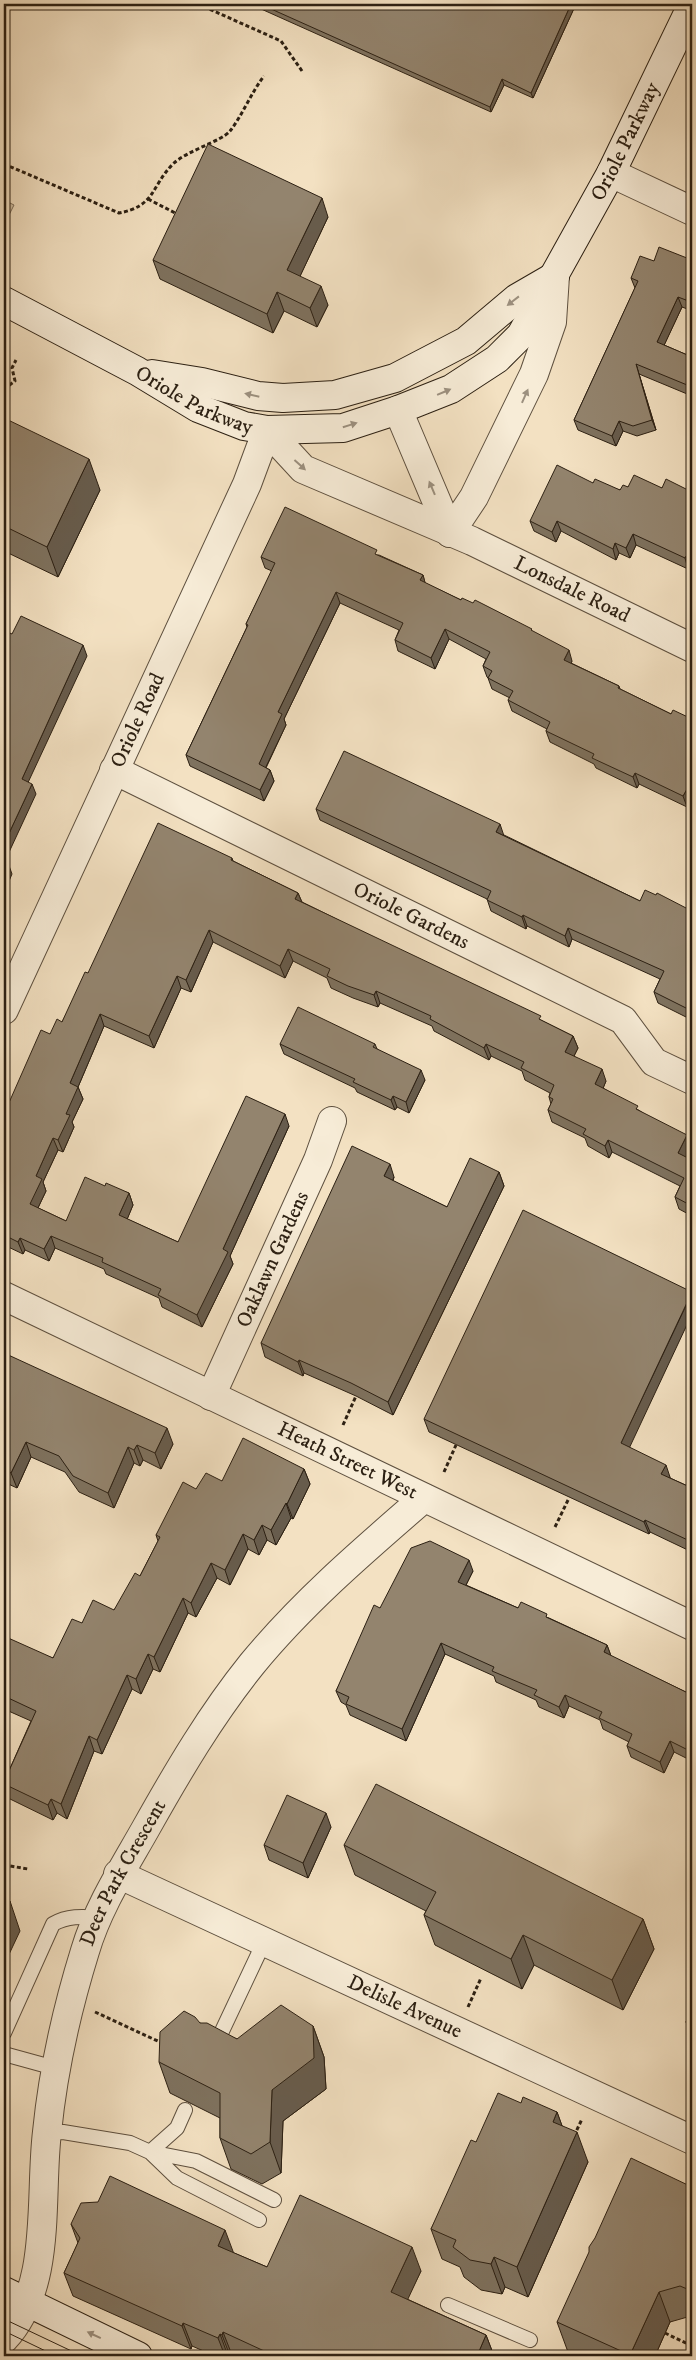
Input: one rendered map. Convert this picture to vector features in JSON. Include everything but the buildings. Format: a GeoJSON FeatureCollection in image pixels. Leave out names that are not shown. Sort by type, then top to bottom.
{"type":"FeatureCollection","features":[{"type":"Feature","properties":{"kind":"street","name":"Oriole Parkway"},"geometry":{"type":"LineString","coordinates":[[137,371],[198,408],[244,426],[267,430],[343,428],[398,410],[451,389],[497,359],[521,335],[555,276],[612,172],[692,5]]}},
{"type":"Feature","properties":{"kind":"street"},"geometry":{"type":"LineString","coordinates":[[612,172],[692,212]]}},
{"type":"Feature","properties":{"kind":"street","name":"Oriole Parkway"},"geometry":{"type":"LineString","coordinates":[[137,371],[202,382],[258,396],[282,398],[335,396],[395,378],[466,341],[517,298],[555,276]]}},
{"type":"Feature","properties":{"kind":"street","name":"Oriole Parkway"},"geometry":{"type":"LineString","coordinates":[[450,533],[474,497],[504,440],[534,374],[552,322],[555,276]]}},
{"type":"Feature","properties":{"kind":"street"},"geometry":{"type":"LineString","coordinates":[[4,301],[137,371]]}},
{"type":"Feature","properties":{"kind":"street","name":"Oriole Road"},"geometry":{"type":"LineString","coordinates":[[4,1010],[247,484],[267,430],[279,410],[298,402],[335,396]]}},
{"type":"Feature","properties":{"kind":"street"},"geometry":{"type":"LineString","coordinates":[[398,410],[450,533]]}},
{"type":"Feature","properties":{"kind":"street","name":"Lonsdale Road"},"geometry":{"type":"LineString","coordinates":[[267,430],[303,469],[450,533],[692,648]]}},
{"type":"Feature","properties":{"kind":"street","name":"Oriole Gardens"},"geometry":{"type":"LineString","coordinates":[[114,770],[623,1020],[654,1062],[692,1080]]}},
{"type":"Feature","properties":{"kind":"street","name":"Oaklawn Gardens"},"geometry":{"type":"LineString","coordinates":[[211,1396],[318,1160],[332,1121]]}},
{"type":"Feature","properties":{"kind":"street","name":"Heath Street West"},"geometry":{"type":"LineString","coordinates":[[4,1296],[692,1626]]}},
{"type":"Feature","properties":{"kind":"street","name":"Deer Park Crescent"},"geometry":{"type":"LineString","coordinates":[[4,2339],[28,2303],[36,2278],[46,2133],[57,2066],[86,1949],[118,1874],[193,1746],[252,1665],[320,1591],[424,1498]]}},
{"type":"Feature","properties":{"kind":"street","name":"Delisle Avenue"},"geometry":{"type":"LineString","coordinates":[[118,1874],[692,2140]]}},
{"type":"Feature","properties":{"kind":"street"},"geometry":{"type":"LineString","coordinates":[[4,2292],[138,2356]]}},
{"type":"Feature","properties":{"kind":"lane"},"geometry":{"type":"LineString","coordinates":[[4,2033],[53,1924],[62,1919],[99,1918]]}},
{"type":"Feature","properties":{"kind":"lane"},"geometry":{"type":"LineString","coordinates":[[215,2046],[264,1942]]}},
{"type":"Feature","properties":{"kind":"lane"},"geometry":{"type":"LineString","coordinates":[[4,2054],[44,2065],[57,2066]]}},
{"type":"Feature","properties":{"kind":"lane"},"geometry":{"type":"LineString","coordinates":[[150,2152],[177,2128],[185,2110]]}},
{"type":"Feature","properties":{"kind":"lane"},"geometry":{"type":"LineString","coordinates":[[46,2133],[63,2132],[130,2143],[150,2152],[196,2161],[274,2200]]}},
{"type":"Feature","properties":{"kind":"lane"},"geometry":{"type":"LineString","coordinates":[[150,2152],[177,2178],[259,2220]]}},
{"type":"Feature","properties":{"kind":"lane"},"geometry":{"type":"LineString","coordinates":[[448,2305],[530,2340]]}},
{"type":"Feature","properties":{"kind":"path"},"geometry":{"type":"LineString","coordinates":[[198,4],[280,41],[302,71]]}},
{"type":"Feature","properties":{"kind":"path"},"geometry":{"type":"LineString","coordinates":[[4,164],[119,213],[136,210],[148,200],[173,164],[198,148],[229,133],[253,91],[264,76]]}},
{"type":"Feature","properties":{"kind":"path"},"geometry":{"type":"LineString","coordinates":[[148,200],[185,217]]}},
{"type":"Feature","properties":{"kind":"path"},"geometry":{"type":"LineString","coordinates":[[4,389],[15,381],[12,368],[16,360]]}},
{"type":"Feature","properties":{"kind":"path"},"geometry":{"type":"LineString","coordinates":[[343,1424],[356,1396]]}},
{"type":"Feature","properties":{"kind":"path"},"geometry":{"type":"LineString","coordinates":[[444,1472],[456,1445]]}},
{"type":"Feature","properties":{"kind":"path"},"geometry":{"type":"LineString","coordinates":[[555,1527],[569,1498]]}},
{"type":"Feature","properties":{"kind":"path"},"geometry":{"type":"LineString","coordinates":[[4,1865],[28,1869]]}},
{"type":"Feature","properties":{"kind":"path"},"geometry":{"type":"LineString","coordinates":[[464,2014],[481,1978]]}},
{"type":"Feature","properties":{"kind":"path"},"geometry":{"type":"LineString","coordinates":[[90,2010],[169,2046]]}},
{"type":"Feature","properties":{"kind":"path"},"geometry":{"type":"LineString","coordinates":[[573,2138],[583,2116]]}},
{"type":"Feature","properties":{"kind":"path"},"geometry":{"type":"LineString","coordinates":[[665,2333],[692,2346]]}},
{"type":"Feature","properties":{"kind":"shaded area"},"geometry":{"type":"Polygon","coordinates":[[[4,200],[14,205],[4,225],[4,200]]]}},
{"type":"Feature","properties":{"kind":"tram line"},"geometry":{"type":"LineString","coordinates":[[4,2319],[82,2356]]}},
{"type":"Feature","properties":{"kind":"tram line"},"geometry":{"type":"LineString","coordinates":[[4,2331],[56,2356]]}}]}
